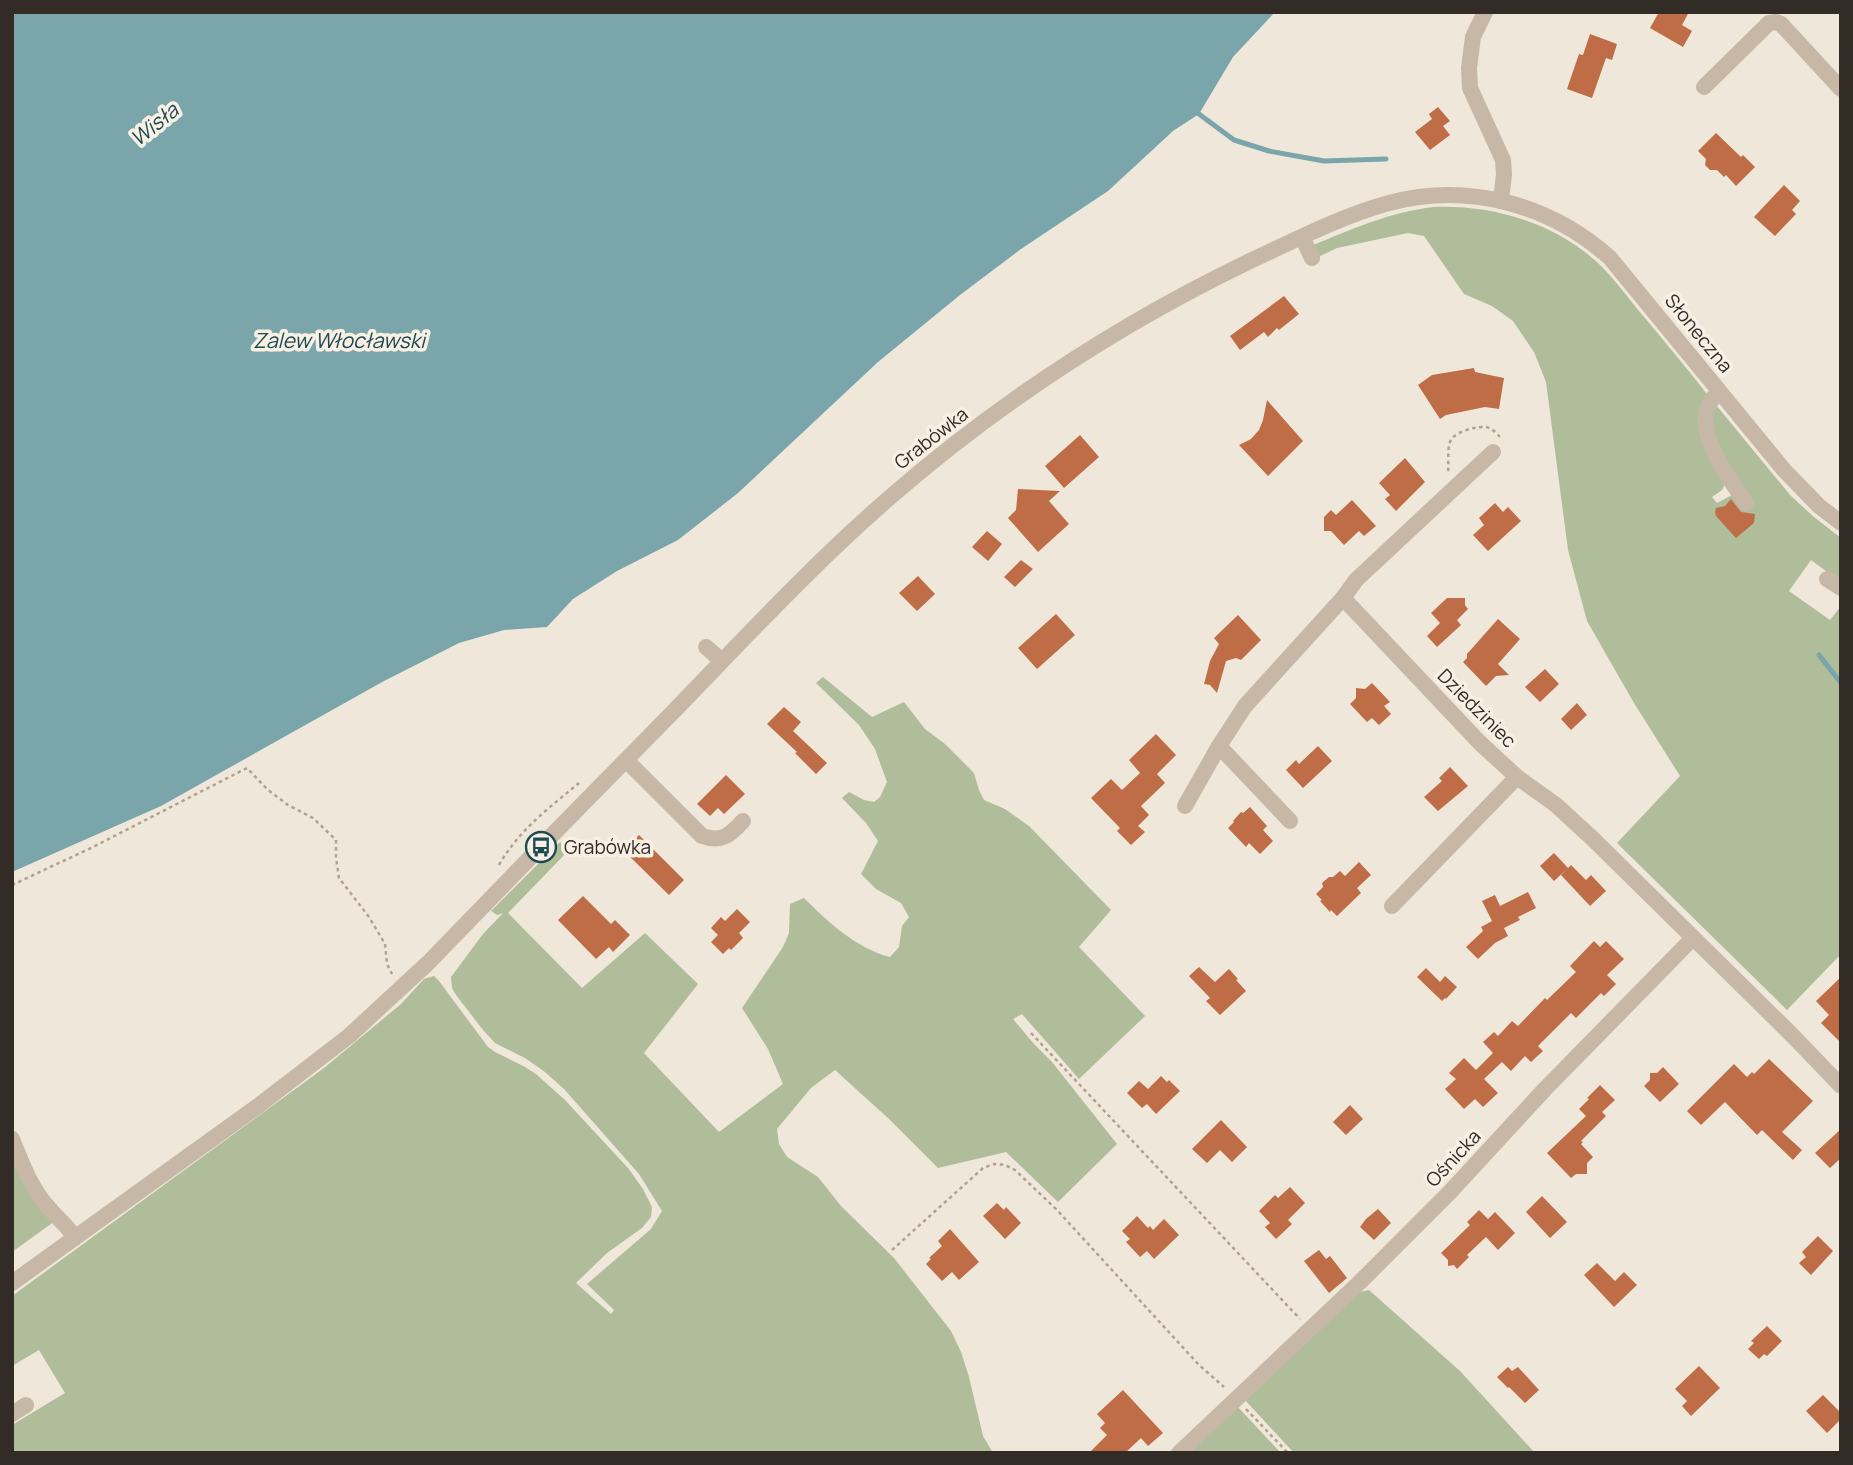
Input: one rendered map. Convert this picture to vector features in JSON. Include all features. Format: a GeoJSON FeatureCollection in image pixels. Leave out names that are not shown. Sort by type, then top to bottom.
{"type":"FeatureCollection","features":[{"type":"Feature","properties":{"kind":"street"},"geometry":{"type":"LineString","coordinates":[[1485,12],[1473,37],[1469,68],[1470,88],[1503,160],[1501,201]]}},
{"type":"Feature","properties":{"kind":"street"},"geometry":{"type":"LineString","coordinates":[[1704,87],[1769,23],[1787,18],[1841,89]]}},
{"type":"Feature","properties":{"kind":"street","name":"Grabówka"},"geometry":{"type":"LineString","coordinates":[[12,1283],[289,1083],[349,1036],[404,986],[806,577],[887,500],[1014,399],[1091,348],[1178,296],[1302,237],[1362,212],[1405,200],[1443,195],[1501,201]]}},
{"type":"Feature","properties":{"kind":"street","name":"Słoneczna"},"geometry":{"type":"LineString","coordinates":[[1501,201],[1544,214],[1597,247],[1623,273],[1800,489],[1841,523]]}},
{"type":"Feature","properties":{"kind":"street"},"geometry":{"type":"LineString","coordinates":[[1302,237],[1312,258]]}},
{"type":"Feature","properties":{"kind":"street"},"geometry":{"type":"LineString","coordinates":[[1719,391],[1708,406],[1706,425],[1729,491],[1746,503]]}},
{"type":"Feature","properties":{"kind":"street"},"geometry":{"type":"LineString","coordinates":[[1185,806],[1245,706],[1343,598],[1356,580],[1493,452]]}},
{"type":"Feature","properties":{"kind":"street","name":"Dziedziniec"},"geometry":{"type":"LineString","coordinates":[[1343,598],[1480,743],[1517,777],[1392,906]]}},
{"type":"Feature","properties":{"kind":"street"},"geometry":{"type":"LineString","coordinates":[[706,647],[722,661]]}},
{"type":"Feature","properties":{"kind":"street"},"geometry":{"type":"LineString","coordinates":[[1219,746],[1290,821]]}},
{"type":"Feature","properties":{"kind":"street"},"geometry":{"type":"LineString","coordinates":[[626,760],[702,836],[722,838],[743,821]]}},
{"type":"Feature","properties":{"kind":"street"},"geometry":{"type":"LineString","coordinates":[[1517,777],[1556,805],[1841,1086]]}},
{"type":"Feature","properties":{"kind":"street","name":"Ośnicka"},"geometry":{"type":"LineString","coordinates":[[1179,1453],[1360,1282],[1450,1192],[1545,1089],[1693,938]]}},
{"type":"Feature","properties":{"kind":"street"},"geometry":{"type":"LineString","coordinates":[[12,1139],[35,1189],[75,1238]]}},
{"type":"Feature","properties":{"kind":"path"},"geometry":{"type":"LineString","coordinates":[[12,885],[247,768],[268,790],[288,805],[313,818],[336,840],[340,878],[369,917],[385,944],[387,964],[394,977],[404,986]]}},
{"type":"Feature","properties":{"kind":"path"},"geometry":{"type":"LineString","coordinates":[[498,867],[509,848],[544,811],[582,780]]}},
{"type":"Feature","properties":{"kind":"path"},"geometry":{"type":"LineString","coordinates":[[1031,1033],[1309,1329]]}},
{"type":"Feature","properties":{"kind":"path"},"geometry":{"type":"LineString","coordinates":[[892,1250],[983,1168],[994,1164],[1015,1170],[1057,1210],[1199,1365],[1236,1398],[1288,1453]]}},
{"type":"Feature","properties":{"kind":"green space"},"geometry":{"type":"Polygon","coordinates":[[[1434,207],[1478,209],[1521,219],[1561,236],[1597,262],[1707,394],[1701,420],[1702,430],[1725,484],[1722,490],[1712,497],[1717,503],[1732,495],[1739,498],[1745,508],[1752,504],[1729,470],[1714,440],[1711,414],[1716,405],[1791,496],[1841,538],[1841,582],[1811,560],[1789,591],[1830,620],[1841,606],[1841,954],[1787,1010],[1617,843],[1680,776],[1587,621],[1568,550],[1546,382],[1534,352],[1513,321],[1492,306],[1464,294],[1424,236],[1408,233],[1337,248],[1316,258],[1311,246],[1387,217],[1434,207]]]}},
{"type":"Feature","properties":{"kind":"green space"},"geometry":{"type":"Polygon","coordinates":[[[823,677],[872,717],[904,702],[925,729],[945,744],[974,773],[984,800],[1005,809],[1029,826],[1111,910],[1079,947],[1146,1017],[1079,1079],[1022,1014],[1013,1019],[1052,1062],[1117,1144],[1058,1202],[1006,1152],[938,1168],[835,1070],[811,1088],[777,1129],[779,1144],[787,1157],[818,1177],[841,1206],[894,1258],[951,1331],[969,1377],[983,1436],[993,1453],[12,1453],[12,1425],[65,1393],[39,1350],[12,1366],[12,1296],[324,1068],[401,1004],[424,979],[434,976],[488,1047],[536,1074],[565,1100],[628,1168],[643,1189],[652,1207],[651,1217],[642,1228],[607,1253],[576,1283],[611,1314],[614,1310],[587,1284],[651,1229],[662,1211],[639,1174],[564,1089],[525,1058],[495,1043],[483,1030],[456,995],[451,977],[483,934],[503,913],[497,915],[491,911],[560,842],[568,851],[508,913],[582,988],[645,933],[698,984],[644,1053],[719,1132],[783,1084],[768,1049],[742,1008],[783,947],[789,933],[790,904],[804,898],[854,941],[890,957],[899,947],[902,926],[909,917],[901,903],[876,889],[861,874],[878,841],[866,823],[842,798],[849,792],[874,802],[880,797],[887,782],[875,749],[859,725],[816,683],[823,677]]]}},
{"type":"Feature","properties":{"kind":"green space"},"geometry":{"type":"Polygon","coordinates":[[[12,1149],[55,1221],[12,1252],[12,1149]]]}},
{"type":"Feature","properties":{"kind":"green space"},"geometry":{"type":"Polygon","coordinates":[[[1369,1290],[1460,1371],[1535,1453],[1294,1453],[1244,1399],[1360,1292],[1369,1290]]]}},
{"type":"Feature","properties":{"kind":"green space"},"geometry":{"type":"Polygon","coordinates":[[[1236,1405],[1281,1453],[1184,1453],[1236,1405]]]}},
{"type":"Feature","properties":{"kind":"water","name":"Zalew Włocławski"},"geometry":{"type":"Polygon","coordinates":[[[12,12],[1275,12],[1233,57],[1199,114],[1173,131],[1108,191],[1021,249],[878,362],[738,493],[678,540],[617,571],[573,599],[547,627],[504,630],[459,643],[384,681],[161,806],[12,872],[12,12]]]}},
{"type":"Feature","properties":{"kind":"building"},"geometry":{"type":"Polygon","coordinates":[[[1659,12],[1689,12],[1682,25],[1692,31],[1683,47],[1650,28],[1659,12]]]}},
{"type":"Feature","properties":{"kind":"building"},"geometry":{"type":"Polygon","coordinates":[[[1590,34],[1617,44],[1612,60],[1606,58],[1592,98],[1567,89],[1579,54],[1583,55],[1590,34]]]}},
{"type":"Feature","properties":{"kind":"building"},"geometry":{"type":"Polygon","coordinates":[[[1438,107],[1450,121],[1443,126],[1450,135],[1430,150],[1415,132],[1432,119],[1429,114],[1438,107]]]}},
{"type":"Feature","properties":{"kind":"building"},"geometry":{"type":"Polygon","coordinates":[[[1716,133],[1755,167],[1736,186],[1726,175],[1724,177],[1717,170],[1710,170],[1705,165],[1706,159],[1698,151],[1716,133]]]}},
{"type":"Feature","properties":{"kind":"building"},"geometry":{"type":"Polygon","coordinates":[[[1784,185],[1800,201],[1792,210],[1796,214],[1775,236],[1754,217],[1784,185]]]}},
{"type":"Feature","properties":{"kind":"building"},"geometry":{"type":"Polygon","coordinates":[[[1284,296],[1299,314],[1268,337],[1264,332],[1240,350],[1230,336],[1284,296]]]}},
{"type":"Feature","properties":{"kind":"building"},"geometry":{"type":"Polygon","coordinates":[[[1474,368],[1475,372],[1504,378],[1499,409],[1485,407],[1446,415],[1440,419],[1418,385],[1432,375],[1474,368]]]}},
{"type":"Feature","properties":{"kind":"building"},"geometry":{"type":"Polygon","coordinates":[[[1267,400],[1303,441],[1268,476],[1239,445],[1251,439],[1259,430],[1267,400]]]}},
{"type":"Feature","properties":{"kind":"building"},"geometry":{"type":"Polygon","coordinates":[[[1080,435],[1099,457],[1064,488],[1045,466],[1080,435]]]}},
{"type":"Feature","properties":{"kind":"building"},"geometry":{"type":"Polygon","coordinates":[[[1405,458],[1425,482],[1396,511],[1385,499],[1390,495],[1379,483],[1405,458]]]}},
{"type":"Feature","properties":{"kind":"building"},"geometry":{"type":"Polygon","coordinates":[[[1018,489],[1060,491],[1049,501],[1069,524],[1038,552],[1008,518],[1016,510],[1018,489]]]}},
{"type":"Feature","properties":{"kind":"building"},"geometry":{"type":"Polygon","coordinates":[[[1731,499],[1741,512],[1755,514],[1754,523],[1736,538],[1715,512],[1716,508],[1725,506],[1731,499]]]}},
{"type":"Feature","properties":{"kind":"building"},"geometry":{"type":"Polygon","coordinates":[[[1352,500],[1376,526],[1364,536],[1359,531],[1344,545],[1331,531],[1324,531],[1324,517],[1331,510],[1336,515],[1352,500]]]}},
{"type":"Feature","properties":{"kind":"building"},"geometry":{"type":"Polygon","coordinates":[[[1495,503],[1503,512],[1508,507],[1521,521],[1488,551],[1473,535],[1484,525],[1479,518],[1495,503]]]}},
{"type":"Feature","properties":{"kind":"building"},"geometry":{"type":"Polygon","coordinates":[[[987,531],[1002,544],[988,561],[972,547],[987,531]]]}},
{"type":"Feature","properties":{"kind":"building"},"geometry":{"type":"Polygon","coordinates":[[[1021,560],[1033,569],[1015,587],[1004,577],[1021,560]]]}},
{"type":"Feature","properties":{"kind":"building"},"geometry":{"type":"Polygon","coordinates":[[[918,576],[935,594],[917,611],[899,593],[918,576]]]}},
{"type":"Feature","properties":{"kind":"building"},"geometry":{"type":"Polygon","coordinates":[[[1447,598],[1465,598],[1468,609],[1457,620],[1461,625],[1437,647],[1427,636],[1440,623],[1431,613],[1447,598]]]}},
{"type":"Feature","properties":{"kind":"building"},"geometry":{"type":"Polygon","coordinates":[[[1056,614],[1075,635],[1037,669],[1018,648],[1056,614]]]}},
{"type":"Feature","properties":{"kind":"building"},"geometry":{"type":"Polygon","coordinates":[[[1238,615],[1261,640],[1241,660],[1236,658],[1226,661],[1217,693],[1210,685],[1204,684],[1210,661],[1219,644],[1214,638],[1238,615]]]}},
{"type":"Feature","properties":{"kind":"building"},"geometry":{"type":"Polygon","coordinates":[[[1498,619],[1520,639],[1498,664],[1509,675],[1496,676],[1486,686],[1463,662],[1498,619]]]}},
{"type":"Feature","properties":{"kind":"building"},"geometry":{"type":"Polygon","coordinates":[[[1545,669],[1559,684],[1540,702],[1525,687],[1545,669]]]}},
{"type":"Feature","properties":{"kind":"building"},"geometry":{"type":"Polygon","coordinates":[[[1372,683],[1390,702],[1384,706],[1391,714],[1379,725],[1372,718],[1367,722],[1350,704],[1356,698],[1356,688],[1365,689],[1372,683]]]}},
{"type":"Feature","properties":{"kind":"building"},"geometry":{"type":"Polygon","coordinates":[[[1577,703],[1587,715],[1571,730],[1561,719],[1577,703]]]}},
{"type":"Feature","properties":{"kind":"building"},"geometry":{"type":"Polygon","coordinates":[[[784,707],[801,722],[793,731],[827,763],[816,774],[767,724],[784,707]]]}},
{"type":"Feature","properties":{"kind":"building"},"geometry":{"type":"Polygon","coordinates":[[[1156,734],[1176,755],[1157,774],[1165,783],[1141,806],[1149,815],[1138,826],[1145,832],[1131,845],[1117,831],[1120,828],[1091,798],[1111,779],[1122,790],[1140,773],[1129,760],[1156,734]]]}},
{"type":"Feature","properties":{"kind":"building"},"geometry":{"type":"Polygon","coordinates":[[[1318,746],[1332,761],[1303,788],[1286,770],[1296,760],[1299,764],[1318,746]]]}},
{"type":"Feature","properties":{"kind":"building"},"geometry":{"type":"Polygon","coordinates":[[[1450,767],[1468,786],[1438,811],[1424,797],[1442,781],[1439,778],[1450,767]]]}},
{"type":"Feature","properties":{"kind":"building"},"geometry":{"type":"Polygon","coordinates":[[[726,775],[745,794],[724,814],[718,808],[710,816],[697,804],[726,775]]]}},
{"type":"Feature","properties":{"kind":"building"},"geometry":{"type":"Polygon","coordinates":[[[1250,807],[1267,826],[1263,830],[1273,841],[1260,854],[1249,843],[1246,847],[1228,828],[1241,812],[1250,807]]]}},
{"type":"Feature","properties":{"kind":"building"},"geometry":{"type":"Polygon","coordinates":[[[639,835],[684,880],[669,895],[624,851],[639,835]]]}},
{"type":"Feature","properties":{"kind":"building"},"geometry":{"type":"Polygon","coordinates":[[[1554,853],[1568,868],[1571,865],[1586,880],[1591,875],[1606,891],[1590,906],[1561,875],[1567,869],[1554,881],[1540,866],[1554,853]]]}},
{"type":"Feature","properties":{"kind":"building"},"geometry":{"type":"Polygon","coordinates":[[[1359,862],[1371,875],[1357,888],[1361,893],[1337,916],[1331,910],[1330,912],[1316,894],[1329,877],[1340,871],[1345,876],[1359,862]]]}},
{"type":"Feature","properties":{"kind":"building"},"geometry":{"type":"Polygon","coordinates":[[[1528,892],[1536,908],[1504,928],[1508,936],[1495,943],[1478,959],[1466,947],[1483,931],[1481,927],[1492,921],[1482,901],[1495,895],[1500,906],[1528,892]]]}},
{"type":"Feature","properties":{"kind":"building"},"geometry":{"type":"Polygon","coordinates":[[[583,896],[611,924],[615,920],[630,935],[613,952],[609,947],[596,959],[558,920],[583,896]]]}},
{"type":"Feature","properties":{"kind":"building"},"geometry":{"type":"Polygon","coordinates":[[[737,909],[750,922],[739,933],[743,938],[723,954],[711,942],[718,935],[711,928],[721,917],[725,921],[737,909]]]}},
{"type":"Feature","properties":{"kind":"building"},"geometry":{"type":"Polygon","coordinates":[[[1594,941],[1600,947],[1606,941],[1624,959],[1607,975],[1616,984],[1604,996],[1601,993],[1576,1018],[1571,1013],[1538,1046],[1543,1051],[1531,1062],[1525,1056],[1511,1071],[1502,1062],[1484,1079],[1498,1093],[1483,1107],[1475,1099],[1464,1109],[1445,1089],[1456,1079],[1449,1073],[1464,1058],[1476,1070],[1493,1053],[1483,1042],[1494,1032],[1498,1036],[1512,1021],[1518,1026],[1545,998],[1547,1000],[1576,972],[1570,966],[1594,941]]]}},
{"type":"Feature","properties":{"kind":"building"},"geometry":{"type":"Polygon","coordinates":[[[1199,967],[1215,982],[1229,969],[1246,991],[1220,1015],[1206,1001],[1210,998],[1189,976],[1199,967]]]}},
{"type":"Feature","properties":{"kind":"building"},"geometry":{"type":"Polygon","coordinates":[[[1426,968],[1440,982],[1445,976],[1457,987],[1446,999],[1442,1001],[1417,977],[1426,968]]]}},
{"type":"Feature","properties":{"kind":"building"},"geometry":{"type":"Polygon","coordinates":[[[1841,977],[1841,1043],[1821,1023],[1829,1015],[1816,1001],[1841,977]]]}},
{"type":"Feature","properties":{"kind":"building"},"geometry":{"type":"Polygon","coordinates":[[[1769,1059],[1813,1101],[1782,1132],[1802,1150],[1793,1160],[1762,1130],[1757,1135],[1725,1102],[1701,1125],[1687,1111],[1734,1064],[1747,1077],[1752,1072],[1754,1074],[1769,1059]]]}},
{"type":"Feature","properties":{"kind":"building"},"geometry":{"type":"Polygon","coordinates":[[[1663,1067],[1679,1084],[1660,1102],[1644,1086],[1650,1080],[1650,1073],[1657,1073],[1663,1067]]]}},
{"type":"Feature","properties":{"kind":"building"},"geometry":{"type":"Polygon","coordinates":[[[1161,1076],[1180,1091],[1156,1114],[1147,1104],[1142,1108],[1127,1093],[1139,1081],[1148,1089],[1161,1076]]]}},
{"type":"Feature","properties":{"kind":"building"},"geometry":{"type":"Polygon","coordinates":[[[1600,1085],[1615,1100],[1602,1112],[1606,1116],[1581,1141],[1593,1157],[1587,1163],[1587,1174],[1576,1174],[1571,1178],[1547,1153],[1586,1116],[1579,1109],[1600,1085]]]}},
{"type":"Feature","properties":{"kind":"building"},"geometry":{"type":"Polygon","coordinates":[[[1350,1105],[1363,1119],[1346,1135],[1333,1122],[1350,1105]]]}},
{"type":"Feature","properties":{"kind":"building"},"geometry":{"type":"Polygon","coordinates":[[[1221,1120],[1247,1147],[1232,1162],[1220,1150],[1207,1163],[1192,1149],[1221,1120]]]}},
{"type":"Feature","properties":{"kind":"building"},"geometry":{"type":"Polygon","coordinates":[[[1841,1129],[1841,1158],[1830,1168],[1815,1153],[1841,1129]]]}},
{"type":"Feature","properties":{"kind":"building"},"geometry":{"type":"Polygon","coordinates":[[[1290,1187],[1305,1203],[1288,1220],[1292,1224],[1276,1239],[1265,1227],[1270,1223],[1259,1211],[1275,1195],[1278,1198],[1290,1187]]]}},
{"type":"Feature","properties":{"kind":"building"},"geometry":{"type":"Polygon","coordinates":[[[1542,1196],[1567,1222],[1550,1238],[1526,1212],[1542,1196]]]}},
{"type":"Feature","properties":{"kind":"building"},"geometry":{"type":"Polygon","coordinates":[[[997,1203],[1004,1210],[1006,1207],[1021,1223],[1005,1239],[983,1216],[997,1203]]]}},
{"type":"Feature","properties":{"kind":"building"},"geometry":{"type":"Polygon","coordinates":[[[1378,1209],[1391,1223],[1374,1240],[1360,1227],[1378,1209]]]}},
{"type":"Feature","properties":{"kind":"building"},"geometry":{"type":"Polygon","coordinates":[[[1479,1210],[1488,1219],[1495,1212],[1515,1233],[1498,1250],[1486,1237],[1457,1269],[1454,1265],[1448,1266],[1448,1260],[1441,1253],[1470,1225],[1467,1222],[1479,1210]]]}},
{"type":"Feature","properties":{"kind":"building"},"geometry":{"type":"Polygon","coordinates":[[[1137,1216],[1153,1230],[1164,1219],[1179,1235],[1154,1259],[1147,1251],[1140,1257],[1126,1242],[1130,1239],[1122,1231],[1137,1216]]]}},
{"type":"Feature","properties":{"kind":"building"},"geometry":{"type":"Polygon","coordinates":[[[950,1229],[979,1262],[959,1280],[952,1272],[942,1281],[926,1264],[942,1246],[938,1241],[950,1229]]]}},
{"type":"Feature","properties":{"kind":"building"},"geometry":{"type":"Polygon","coordinates":[[[1818,1236],[1833,1251],[1811,1275],[1799,1263],[1806,1257],[1802,1252],[1818,1236]]]}},
{"type":"Feature","properties":{"kind":"building"},"geometry":{"type":"Polygon","coordinates":[[[1319,1250],[1326,1259],[1330,1256],[1347,1278],[1329,1293],[1304,1261],[1319,1250]]]}},
{"type":"Feature","properties":{"kind":"building"},"geometry":{"type":"Polygon","coordinates":[[[1597,1263],[1615,1281],[1624,1272],[1637,1285],[1614,1307],[1584,1275],[1597,1263]]]}},
{"type":"Feature","properties":{"kind":"building"},"geometry":{"type":"Polygon","coordinates":[[[1767,1326],[1782,1341],[1767,1356],[1764,1354],[1759,1359],[1748,1349],[1754,1343],[1751,1341],[1767,1326]]]}},
{"type":"Feature","properties":{"kind":"building"},"geometry":{"type":"Polygon","coordinates":[[[1699,1366],[1720,1388],[1691,1416],[1682,1406],[1687,1401],[1675,1389],[1699,1366]]]}},
{"type":"Feature","properties":{"kind":"building"},"geometry":{"type":"Polygon","coordinates":[[[1508,1367],[1512,1371],[1518,1367],[1539,1390],[1525,1403],[1497,1377],[1508,1367]]]}},
{"type":"Feature","properties":{"kind":"building"},"geometry":{"type":"Polygon","coordinates":[[[1123,1390],[1163,1433],[1148,1446],[1141,1438],[1125,1453],[1089,1453],[1107,1435],[1100,1428],[1105,1423],[1097,1414],[1123,1390]]]}},
{"type":"Feature","properties":{"kind":"building"},"geometry":{"type":"Polygon","coordinates":[[[1823,1395],[1841,1413],[1841,1419],[1827,1433],[1806,1411],[1823,1395]]]}},
{"type":"Feature","properties":{"kind":"waterway"},"geometry":{"type":"LineString","coordinates":[[1199,114],[1234,140],[1269,151],[1324,161],[1386,159]]}},
{"type":"Feature","properties":{"kind":"waterway"},"geometry":{"type":"LineString","coordinates":[[1819,655],[1841,683]]}},
{"type":"Feature","properties":{"kind":"place","name":"Grabówka"},"geometry":{"type":"Point","coordinates":[541,847]}},
{"type":"Feature","properties":{"kind":"water label","name":"Wisła"},"geometry":{"type":"Point","coordinates":[154,124]}}]}
